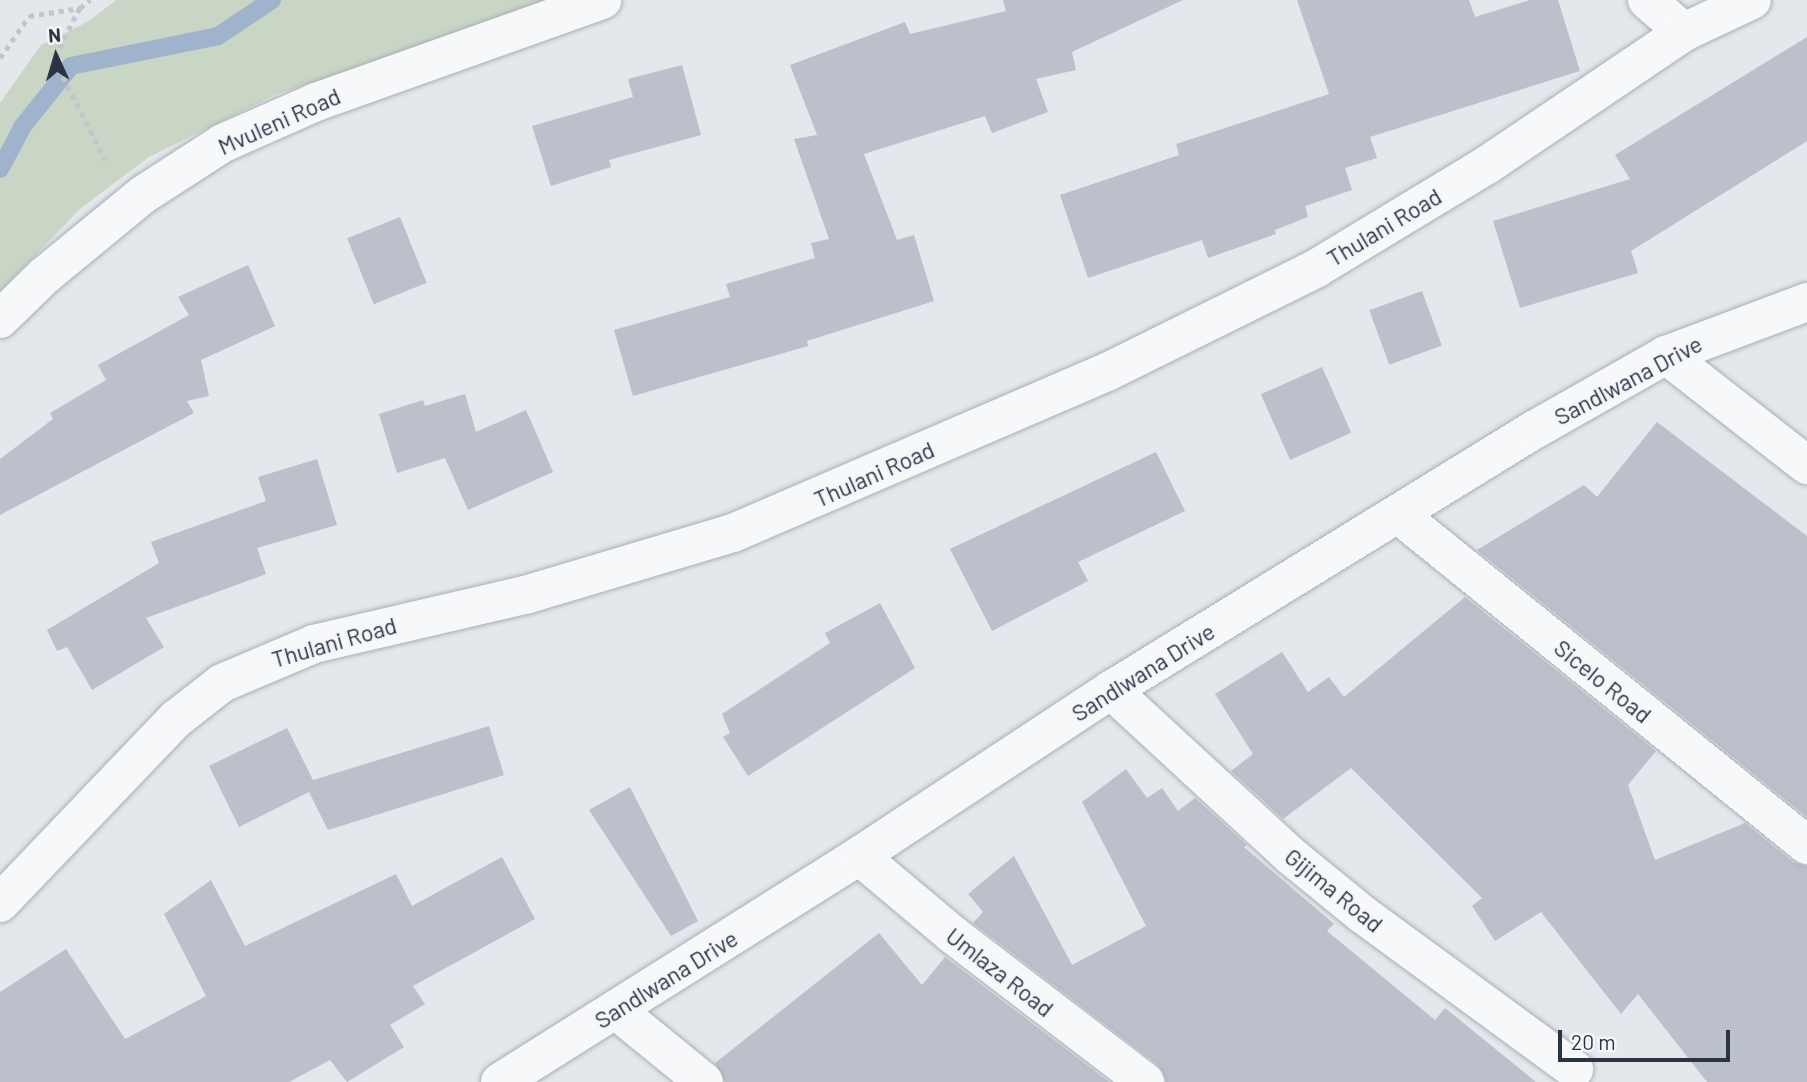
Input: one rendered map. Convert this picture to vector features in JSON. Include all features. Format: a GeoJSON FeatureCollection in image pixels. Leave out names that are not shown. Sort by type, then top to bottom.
{"type":"FeatureCollection","features":[{"type":"Feature","properties":{"kind":"street","name":"Mvuleni Road"},"geometry":{"type":"LineString","coordinates":[[0,320],[44,276],[144,194],[223,143],[316,102],[602,0]]}},
{"type":"Feature","properties":{"kind":"street"},"geometry":{"type":"LineString","coordinates":[[1647,0],[1684,32]]}},
{"type":"Feature","properties":{"kind":"street","name":"Thulani Road"},"geometry":{"type":"LineString","coordinates":[[0,903],[176,719],[222,684],[314,644],[525,595],[733,533],[1107,372],[1317,268],[1487,165],[1684,32],[1752,0]]}},
{"type":"Feature","properties":{"kind":"street","name":"Sandlwana Drive"},"geometry":{"type":"LineString","coordinates":[[500,1082],[617,1011],[859,856],[1111,690],[1534,430],[1666,355],[1807,302]]}},
{"type":"Feature","properties":{"kind":"street"},"geometry":{"type":"LineString","coordinates":[[1666,355],[1807,465]]}},
{"type":"Feature","properties":{"kind":"street","name":"Sicelo Road"},"geometry":{"type":"LineString","coordinates":[[1399,515],[1807,845]]}},
{"type":"Feature","properties":{"kind":"street","name":"Gijima Road"},"geometry":{"type":"LineString","coordinates":[[1111,690],[1301,864],[1440,974],[1574,1069]]}},
{"type":"Feature","properties":{"kind":"street","name":"Umlaza Road"},"geometry":{"type":"LineString","coordinates":[[859,856],[953,935],[1145,1082]]}},
{"type":"Feature","properties":{"kind":"street"},"geometry":{"type":"LineString","coordinates":[[617,1011],[704,1082]]}},
{"type":"Feature","properties":{"kind":"path"},"geometry":{"type":"LineString","coordinates":[[90,0],[80,8],[54,59],[99,155]]}},
{"type":"Feature","properties":{"kind":"path"},"geometry":{"type":"LineString","coordinates":[[0,58],[29,16],[80,8]]}},
{"type":"Feature","properties":{"kind":"green space"},"geometry":{"type":"Polygon","coordinates":[[[116,0],[564,0],[277,94],[149,157],[80,209],[0,292],[0,103],[41,45],[89,21],[116,0]]]}},
{"type":"Feature","properties":{"kind":"building"},"geometry":{"type":"Polygon","coordinates":[[[1003,0],[1183,0],[1072,52],[1076,70],[1036,79],[1048,112],[992,133],[985,116],[864,154],[897,240],[914,235],[934,301],[807,341],[808,346],[633,396],[614,330],[730,297],[726,284],[815,258],[811,243],[829,239],[794,139],[817,135],[790,65],[905,22],[910,34],[1006,11],[1003,0]]]}},
{"type":"Feature","properties":{"kind":"building"},"geometry":{"type":"Polygon","coordinates":[[[1297,0],[1469,0],[1475,17],[1530,0],[1558,0],[1580,71],[1370,137],[1377,158],[1345,168],[1352,190],[1305,206],[1308,217],[1275,230],[1276,234],[1208,258],[1202,240],[1088,278],[1060,195],[1179,155],[1176,144],[1329,94],[1297,0]]]}},
{"type":"Feature","properties":{"kind":"building"},"geometry":{"type":"Polygon","coordinates":[[[1807,37],[1807,141],[1631,251],[1638,273],[1520,308],[1493,221],[1630,179],[1615,155],[1807,37]]]}},
{"type":"Feature","properties":{"kind":"building"},"geometry":{"type":"Polygon","coordinates":[[[682,65],[701,135],[609,160],[611,167],[551,186],[532,126],[633,97],[628,79],[682,65]]]}},
{"type":"Feature","properties":{"kind":"building"},"geometry":{"type":"Polygon","coordinates":[[[400,217],[427,283],[374,304],[347,238],[400,217]]]}},
{"type":"Feature","properties":{"kind":"building"},"geometry":{"type":"Polygon","coordinates":[[[248,265],[275,326],[201,360],[209,396],[187,401],[194,413],[0,515],[0,459],[53,419],[50,413],[106,380],[98,365],[189,315],[178,297],[248,265]]]}},
{"type":"Feature","properties":{"kind":"building"},"geometry":{"type":"Polygon","coordinates":[[[1422,291],[1442,346],[1389,365],[1369,310],[1422,291]]]}},
{"type":"Feature","properties":{"kind":"building"},"geometry":{"type":"Polygon","coordinates":[[[1322,367],[1351,433],[1290,460],[1261,394],[1322,367]]]}},
{"type":"Feature","properties":{"kind":"building"},"geometry":{"type":"Polygon","coordinates":[[[465,394],[476,432],[526,410],[553,472],[468,510],[445,458],[397,473],[379,414],[423,400],[425,406],[465,394]]]}},
{"type":"Feature","properties":{"kind":"building"},"geometry":{"type":"Polygon","coordinates":[[[1657,422],[1807,536],[1807,817],[1477,550],[1584,485],[1597,497],[1657,422]]]}},
{"type":"Feature","properties":{"kind":"building"},"geometry":{"type":"Polygon","coordinates":[[[1156,452],[1185,511],[1078,562],[1088,581],[992,631],[950,549],[1156,452]]]}},
{"type":"Feature","properties":{"kind":"building"},"geometry":{"type":"Polygon","coordinates":[[[317,459],[337,525],[257,548],[266,574],[146,618],[164,647],[92,690],[67,647],[57,651],[47,630],[159,563],[151,542],[266,501],[258,477],[317,459]]]}},
{"type":"Feature","properties":{"kind":"building"},"geometry":{"type":"Polygon","coordinates":[[[1465,597],[1656,751],[1628,785],[1655,860],[1745,823],[1793,862],[1807,866],[1807,1082],[1707,1082],[1638,994],[1621,1014],[1541,912],[1495,941],[1472,906],[1482,898],[1351,768],[1283,819],[1231,771],[1253,754],[1215,694],[1282,652],[1308,692],[1329,677],[1344,697],[1465,597]]]}},
{"type":"Feature","properties":{"kind":"building"},"geometry":{"type":"Polygon","coordinates":[[[880,603],[915,668],[748,776],[723,737],[730,733],[722,714],[830,643],[825,633],[880,603]]]}},
{"type":"Feature","properties":{"kind":"building"},"geometry":{"type":"Polygon","coordinates":[[[489,726],[504,775],[328,830],[309,792],[239,827],[209,766],[287,728],[313,780],[489,726]]]}},
{"type":"Feature","properties":{"kind":"building"},"geometry":{"type":"Polygon","coordinates":[[[1126,769],[1147,798],[1162,788],[1178,811],[1195,798],[1247,845],[1244,847],[1334,924],[1327,931],[1435,1020],[1445,1008],[1536,1082],[1166,1082],[1158,1065],[973,923],[983,912],[968,894],[1014,856],[1072,965],[1146,926],[1082,802],[1126,769]]]}},
{"type":"Feature","properties":{"kind":"building"},"geometry":{"type":"Polygon","coordinates":[[[630,787],[698,921],[671,936],[589,810],[630,787]]]}},
{"type":"Feature","properties":{"kind":"building"},"geometry":{"type":"Polygon","coordinates":[[[502,857],[535,919],[413,986],[425,1004],[390,1025],[404,1047],[347,1082],[330,1060],[289,1082],[0,1082],[0,992],[66,949],[125,1039],[206,996],[164,914],[211,880],[245,946],[396,874],[412,906],[502,857]]]}},
{"type":"Feature","properties":{"kind":"building"},"geometry":{"type":"Polygon","coordinates":[[[879,933],[922,985],[945,957],[1109,1082],[725,1082],[715,1063],[879,933]]]}},
{"type":"Feature","properties":{"kind":"waterway"},"geometry":{"type":"LineString","coordinates":[[0,169],[23,126],[71,66],[218,36],[272,0]]}}]}
